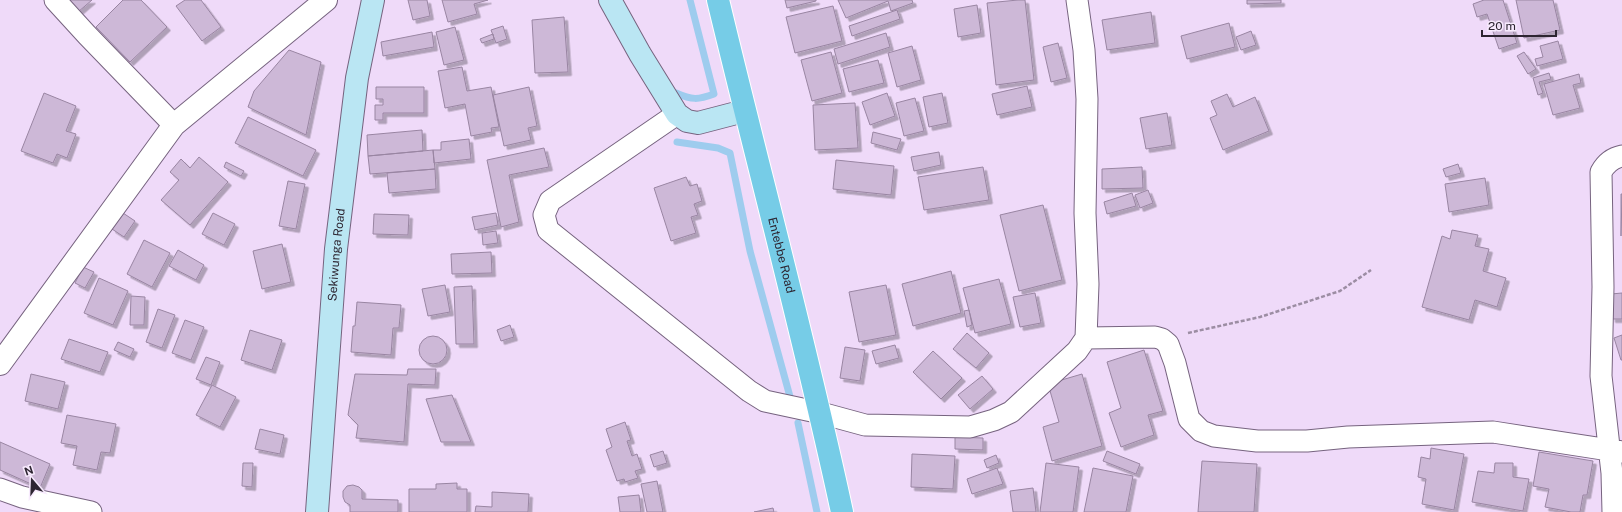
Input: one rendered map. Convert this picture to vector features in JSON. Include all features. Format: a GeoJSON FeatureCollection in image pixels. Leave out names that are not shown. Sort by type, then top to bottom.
{"type":"FeatureCollection","features":[{"type":"Feature","properties":{"kind":"main road","name":"Sekiwunga Road"},"geometry":{"type":"LineString","coordinates":[[317,512],[336,249],[357,78],[373,0]]}},
{"type":"Feature","properties":{"kind":"main road"},"geometry":{"type":"LineString","coordinates":[[610,0],[640,54],[677,114],[687,121],[698,123],[744,111]]}},
{"type":"Feature","properties":{"kind":"main road","name":"Entebbe Road"},"geometry":{"type":"LineString","coordinates":[[718,0],[744,111],[821,413],[842,512]]}},
{"type":"Feature","properties":{"kind":"street"},"geometry":{"type":"LineString","coordinates":[[56,0],[86,35],[174,126]]}},
{"type":"Feature","properties":{"kind":"street"},"geometry":{"type":"LineString","coordinates":[[0,364],[174,126],[325,0]]}},
{"type":"Feature","properties":{"kind":"street"},"geometry":{"type":"LineString","coordinates":[[677,114],[550,201],[544,215],[548,230],[754,394],[765,401],[821,413],[865,425],[970,427],[983,424],[1011,412],[1077,351],[1086,338],[1088,284],[1085,205],[1087,99],[1084,50],[1077,0]]}},
{"type":"Feature","properties":{"kind":"street"},"geometry":{"type":"LineString","coordinates":[[1613,512],[1612,473],[1615,451],[1601,376],[1601,172],[1605,165],[1615,157],[1622,156]]}},
{"type":"Feature","properties":{"kind":"street"},"geometry":{"type":"LineString","coordinates":[[1086,338],[1155,337],[1162,339],[1168,344],[1175,363],[1189,419],[1201,431],[1214,436],[1257,441],[1307,441],[1348,437],[1493,432],[1615,451]]}},
{"type":"Feature","properties":{"kind":"street"},"geometry":{"type":"LineString","coordinates":[[0,489],[22,497],[91,512]]}},
{"type":"Feature","properties":{"kind":"path"},"geometry":{"type":"LineString","coordinates":[[1162,339],[1260,317],[1340,291],[1371,270]]}},
{"type":"Feature","properties":{"kind":"building"},"geometry":{"type":"Polygon","coordinates":[[[67,0],[92,0],[78,12],[67,0]]]}},
{"type":"Feature","properties":{"kind":"building"},"geometry":{"type":"Polygon","coordinates":[[[123,0],[141,0],[167,27],[130,62],[96,27],[123,0]]]}},
{"type":"Feature","properties":{"kind":"building"},"geometry":{"type":"Polygon","coordinates":[[[185,0],[201,0],[221,27],[202,41],[176,6],[185,0]]]}},
{"type":"Feature","properties":{"kind":"building"},"geometry":{"type":"Polygon","coordinates":[[[408,0],[427,0],[430,16],[413,20],[408,0]]]}},
{"type":"Feature","properties":{"kind":"building"},"geometry":{"type":"Polygon","coordinates":[[[442,0],[488,0],[474,4],[477,14],[448,22],[442,0]]]}},
{"type":"Feature","properties":{"kind":"building"},"geometry":{"type":"Polygon","coordinates":[[[785,0],[816,0],[816,1],[787,8],[785,0]]]}},
{"type":"Feature","properties":{"kind":"building"},"geometry":{"type":"Polygon","coordinates":[[[838,0],[912,0],[913,3],[891,11],[888,1],[846,18],[838,0]]]}},
{"type":"Feature","properties":{"kind":"building"},"geometry":{"type":"Polygon","coordinates":[[[1025,0],[1034,80],[996,85],[987,3],[1025,0]]]}},
{"type":"Feature","properties":{"kind":"building"},"geometry":{"type":"Polygon","coordinates":[[[1247,0],[1281,0],[1281,3],[1247,4],[1247,0]]]}},
{"type":"Feature","properties":{"kind":"building"},"geometry":{"type":"Polygon","coordinates":[[[1484,0],[1503,0],[1517,43],[1499,49],[1487,14],[1477,17],[1473,4],[1484,0]]]}},
{"type":"Feature","properties":{"kind":"building"},"geometry":{"type":"Polygon","coordinates":[[[1516,0],[1553,0],[1560,30],[1524,38],[1516,0]]]}},
{"type":"Feature","properties":{"kind":"building"},"geometry":{"type":"Polygon","coordinates":[[[977,5],[981,33],[958,37],[954,9],[977,5]]]}},
{"type":"Feature","properties":{"kind":"building"},"geometry":{"type":"Polygon","coordinates":[[[833,6],[842,41],[795,53],[786,17],[833,6]]]}},
{"type":"Feature","properties":{"kind":"building"},"geometry":{"type":"Polygon","coordinates":[[[897,10],[900,19],[852,36],[849,26],[897,10]]]}},
{"type":"Feature","properties":{"kind":"building"},"geometry":{"type":"Polygon","coordinates":[[[1151,12],[1155,43],[1107,50],[1102,20],[1151,12]]]}},
{"type":"Feature","properties":{"kind":"building"},"geometry":{"type":"Polygon","coordinates":[[[564,17],[568,72],[535,73],[532,20],[564,17]]]}},
{"type":"Feature","properties":{"kind":"building"},"geometry":{"type":"Polygon","coordinates":[[[1229,23],[1235,47],[1187,59],[1181,36],[1229,23]]]}},
{"type":"Feature","properties":{"kind":"building"},"geometry":{"type":"Polygon","coordinates":[[[503,26],[507,39],[496,43],[491,30],[503,26]]]}},
{"type":"Feature","properties":{"kind":"building"},"geometry":{"type":"Polygon","coordinates":[[[455,27],[464,60],[444,65],[436,32],[455,27]]]}},
{"type":"Feature","properties":{"kind":"building"},"geometry":{"type":"Polygon","coordinates":[[[1251,31],[1256,45],[1241,50],[1236,37],[1251,31]]]}},
{"type":"Feature","properties":{"kind":"building"},"geometry":{"type":"Polygon","coordinates":[[[432,32],[434,47],[383,56],[381,42],[432,32]]]}},
{"type":"Feature","properties":{"kind":"building"},"geometry":{"type":"Polygon","coordinates":[[[886,33],[890,47],[838,64],[834,49],[886,33]]]}},
{"type":"Feature","properties":{"kind":"building"},"geometry":{"type":"Polygon","coordinates":[[[493,34],[494,39],[482,43],[480,39],[493,34]]]}},
{"type":"Feature","properties":{"kind":"building"},"geometry":{"type":"Polygon","coordinates":[[[1558,41],[1563,59],[1537,66],[1535,59],[1543,57],[1540,46],[1558,41]]]}},
{"type":"Feature","properties":{"kind":"building"},"geometry":{"type":"Polygon","coordinates":[[[1058,43],[1067,78],[1051,82],[1043,47],[1058,43]]]}},
{"type":"Feature","properties":{"kind":"building"},"geometry":{"type":"Polygon","coordinates":[[[912,46],[921,80],[897,87],[888,53],[912,46]]]}},
{"type":"Feature","properties":{"kind":"building"},"geometry":{"type":"Polygon","coordinates":[[[289,50],[321,62],[306,135],[248,107],[254,91],[289,50]]]}},
{"type":"Feature","properties":{"kind":"building"},"geometry":{"type":"Polygon","coordinates":[[[831,52],[842,93],[812,101],[801,60],[831,52]]]}},
{"type":"Feature","properties":{"kind":"building"},"geometry":{"type":"Polygon","coordinates":[[[1524,52],[1536,69],[1528,74],[1517,56],[1524,52]]]}},
{"type":"Feature","properties":{"kind":"building"},"geometry":{"type":"Polygon","coordinates":[[[878,60],[884,83],[849,92],[843,69],[878,60]]]}},
{"type":"Feature","properties":{"kind":"building"},"geometry":{"type":"Polygon","coordinates":[[[462,67],[467,91],[491,87],[499,127],[491,128],[492,132],[471,136],[465,104],[445,108],[438,71],[462,67]]]}},
{"type":"Feature","properties":{"kind":"building"},"geometry":{"type":"Polygon","coordinates":[[[1549,73],[1551,79],[1539,82],[1543,93],[1538,95],[1533,78],[1549,73]]]}},
{"type":"Feature","properties":{"kind":"building"},"geometry":{"type":"Polygon","coordinates":[[[1579,74],[1581,83],[1573,85],[1580,108],[1553,115],[1544,84],[1579,74]]]}},
{"type":"Feature","properties":{"kind":"building"},"geometry":{"type":"Polygon","coordinates":[[[1027,86],[1032,107],[997,115],[992,94],[1027,86]]]}},
{"type":"Feature","properties":{"kind":"building"},"geometry":{"type":"Polygon","coordinates":[[[376,87],[424,87],[424,113],[383,113],[383,120],[375,120],[375,105],[383,105],[383,99],[376,99],[376,87]]]}},
{"type":"Feature","properties":{"kind":"building"},"geometry":{"type":"Polygon","coordinates":[[[529,87],[537,126],[528,128],[531,140],[504,146],[493,95],[529,87]]]}},
{"type":"Feature","properties":{"kind":"building"},"geometry":{"type":"Polygon","coordinates":[[[44,93],[76,106],[66,131],[76,134],[67,158],[57,154],[53,163],[21,151],[44,93]]]}},
{"type":"Feature","properties":{"kind":"building"},"geometry":{"type":"Polygon","coordinates":[[[887,93],[895,116],[870,125],[862,102],[887,93]]]}},
{"type":"Feature","properties":{"kind":"building"},"geometry":{"type":"Polygon","coordinates":[[[942,93],[948,123],[929,127],[923,97],[942,93]]]}},
{"type":"Feature","properties":{"kind":"building"},"geometry":{"type":"Polygon","coordinates":[[[1227,94],[1233,107],[1255,97],[1269,131],[1223,150],[1210,118],[1217,115],[1211,101],[1227,94]]]}},
{"type":"Feature","properties":{"kind":"building"},"geometry":{"type":"Polygon","coordinates":[[[915,98],[924,131],[904,136],[896,103],[915,98]]]}},
{"type":"Feature","properties":{"kind":"building"},"geometry":{"type":"Polygon","coordinates":[[[855,103],[858,148],[815,150],[813,105],[855,103]]]}},
{"type":"Feature","properties":{"kind":"building"},"geometry":{"type":"Polygon","coordinates":[[[1167,113],[1172,145],[1146,149],[1140,118],[1167,113]]]}},
{"type":"Feature","properties":{"kind":"building"},"geometry":{"type":"Polygon","coordinates":[[[248,117],[316,150],[303,176],[235,143],[248,117]]]}},
{"type":"Feature","properties":{"kind":"building"},"geometry":{"type":"Polygon","coordinates":[[[422,130],[423,151],[368,156],[367,135],[422,130]]]}},
{"type":"Feature","properties":{"kind":"building"},"geometry":{"type":"Polygon","coordinates":[[[873,132],[901,139],[897,150],[871,143],[873,132]]]}},
{"type":"Feature","properties":{"kind":"building"},"geometry":{"type":"Polygon","coordinates":[[[469,139],[471,159],[434,163],[433,150],[441,150],[441,142],[469,139]]]}},
{"type":"Feature","properties":{"kind":"building"},"geometry":{"type":"Polygon","coordinates":[[[544,148],[549,167],[509,175],[519,222],[501,227],[487,160],[544,148]]]}},
{"type":"Feature","properties":{"kind":"building"},"geometry":{"type":"Polygon","coordinates":[[[433,150],[435,169],[370,174],[368,156],[433,150]]]}},
{"type":"Feature","properties":{"kind":"building"},"geometry":{"type":"Polygon","coordinates":[[[939,152],[941,165],[914,171],[911,157],[939,152]]]}},
{"type":"Feature","properties":{"kind":"building"},"geometry":{"type":"Polygon","coordinates":[[[199,157],[228,182],[190,225],[161,200],[179,180],[170,172],[181,159],[190,168],[199,157]]]}},
{"type":"Feature","properties":{"kind":"building"},"geometry":{"type":"Polygon","coordinates":[[[836,160],[894,166],[891,195],[833,189],[836,160]]]}},
{"type":"Feature","properties":{"kind":"building"},"geometry":{"type":"Polygon","coordinates":[[[226,162],[244,171],[241,176],[224,167],[226,162]]]}},
{"type":"Feature","properties":{"kind":"building"},"geometry":{"type":"Polygon","coordinates":[[[1458,164],[1461,173],[1446,177],[1443,169],[1458,164]]]}},
{"type":"Feature","properties":{"kind":"building"},"geometry":{"type":"Polygon","coordinates":[[[983,167],[989,200],[924,210],[918,177],[983,167]]]}},
{"type":"Feature","properties":{"kind":"building"},"geometry":{"type":"Polygon","coordinates":[[[1142,167],[1143,188],[1102,189],[1102,169],[1142,167]]]}},
{"type":"Feature","properties":{"kind":"building"},"geometry":{"type":"Polygon","coordinates":[[[435,169],[436,189],[389,193],[387,173],[435,169]]]}},
{"type":"Feature","properties":{"kind":"building"},"geometry":{"type":"Polygon","coordinates":[[[686,177],[690,186],[697,184],[702,201],[694,204],[698,215],[691,217],[696,233],[671,241],[654,188],[686,177]]]}},
{"type":"Feature","properties":{"kind":"building"},"geometry":{"type":"Polygon","coordinates":[[[1485,178],[1489,205],[1449,212],[1445,184],[1485,178]]]}},
{"type":"Feature","properties":{"kind":"building"},"geometry":{"type":"Polygon","coordinates":[[[288,181],[305,184],[296,229],[279,226],[288,181]]]}},
{"type":"Feature","properties":{"kind":"building"},"geometry":{"type":"Polygon","coordinates":[[[1148,190],[1153,203],[1140,208],[1135,195],[1148,190]]]}},
{"type":"Feature","properties":{"kind":"building"},"geometry":{"type":"Polygon","coordinates":[[[1132,193],[1136,206],[1107,214],[1104,202],[1132,193]]]}},
{"type":"Feature","properties":{"kind":"building"},"geometry":{"type":"Polygon","coordinates":[[[1621,194],[1622,194],[1621,236],[1621,194]]]}},
{"type":"Feature","properties":{"kind":"building"},"geometry":{"type":"Polygon","coordinates":[[[1043,205],[1062,280],[1019,291],[1000,215],[1043,205]]]}},
{"type":"Feature","properties":{"kind":"building"},"geometry":{"type":"Polygon","coordinates":[[[123,213],[135,221],[124,237],[112,229],[123,213]]]}},
{"type":"Feature","properties":{"kind":"building"},"geometry":{"type":"Polygon","coordinates":[[[213,213],[235,224],[224,245],[202,234],[213,213]]]}},
{"type":"Feature","properties":{"kind":"building"},"geometry":{"type":"Polygon","coordinates":[[[496,213],[498,225],[475,230],[472,217],[496,213]]]}},
{"type":"Feature","properties":{"kind":"building"},"geometry":{"type":"Polygon","coordinates":[[[374,214],[409,215],[408,235],[373,234],[374,214]]]}},
{"type":"Feature","properties":{"kind":"building"},"geometry":{"type":"Polygon","coordinates":[[[1452,230],[1478,235],[1475,246],[1489,249],[1483,271],[1506,278],[1497,307],[1475,300],[1469,320],[1422,307],[1442,236],[1450,239],[1452,230]]]}},
{"type":"Feature","properties":{"kind":"building"},"geometry":{"type":"Polygon","coordinates":[[[496,231],[498,243],[483,245],[482,233],[496,231]]]}},
{"type":"Feature","properties":{"kind":"building"},"geometry":{"type":"Polygon","coordinates":[[[144,240],[170,253],[152,287],[127,274],[144,240]]]}},
{"type":"Feature","properties":{"kind":"building"},"geometry":{"type":"Polygon","coordinates":[[[282,244],[291,282],[262,289],[253,251],[282,244]]]}},
{"type":"Feature","properties":{"kind":"building"},"geometry":{"type":"Polygon","coordinates":[[[178,250],[204,265],[196,280],[169,266],[178,250]]]}},
{"type":"Feature","properties":{"kind":"building"},"geometry":{"type":"Polygon","coordinates":[[[491,252],[492,273],[452,274],[451,254],[491,252]]]}},
{"type":"Feature","properties":{"kind":"building"},"geometry":{"type":"Polygon","coordinates":[[[83,267],[94,272],[85,288],[75,283],[83,267]]]}},
{"type":"Feature","properties":{"kind":"building"},"geometry":{"type":"Polygon","coordinates":[[[951,271],[961,313],[913,326],[902,284],[951,271]]]}},
{"type":"Feature","properties":{"kind":"building"},"geometry":{"type":"Polygon","coordinates":[[[99,278],[128,291],[113,325],[84,313],[99,278]]]}},
{"type":"Feature","properties":{"kind":"building"},"geometry":{"type":"Polygon","coordinates":[[[999,279],[1011,324],[975,333],[963,288],[999,279]]]}},
{"type":"Feature","properties":{"kind":"building"},"geometry":{"type":"Polygon","coordinates":[[[445,285],[450,312],[428,316],[422,289],[445,285]]]}},
{"type":"Feature","properties":{"kind":"building"},"geometry":{"type":"Polygon","coordinates":[[[886,285],[896,335],[859,342],[849,292],[886,285]]]}},
{"type":"Feature","properties":{"kind":"building"},"geometry":{"type":"Polygon","coordinates":[[[472,286],[474,344],[456,344],[454,287],[472,286]]]}},
{"type":"Feature","properties":{"kind":"building"},"geometry":{"type":"Polygon","coordinates":[[[1035,293],[1041,323],[1020,327],[1013,297],[1035,293]]]}},
{"type":"Feature","properties":{"kind":"building"},"geometry":{"type":"Polygon","coordinates":[[[1622,293],[1622,319],[1612,319],[1611,294],[1622,293]]]}},
{"type":"Feature","properties":{"kind":"building"},"geometry":{"type":"Polygon","coordinates":[[[131,296],[145,297],[144,325],[130,325],[131,296]]]}},
{"type":"Feature","properties":{"kind":"building"},"geometry":{"type":"Polygon","coordinates":[[[357,302],[401,305],[399,328],[393,328],[391,355],[351,352],[357,302]]]}},
{"type":"Feature","properties":{"kind":"building"},"geometry":{"type":"Polygon","coordinates":[[[158,309],[175,315],[162,348],[146,342],[158,309]]]}},
{"type":"Feature","properties":{"kind":"building"},"geometry":{"type":"Polygon","coordinates":[[[969,310],[972,325],[967,327],[964,311],[969,310]]]}},
{"type":"Feature","properties":{"kind":"building"},"geometry":{"type":"Polygon","coordinates":[[[185,320],[204,327],[191,360],[172,353],[185,320]]]}},
{"type":"Feature","properties":{"kind":"building"},"geometry":{"type":"Polygon","coordinates":[[[510,325],[514,337],[501,341],[497,330],[510,325]]]}},
{"type":"Feature","properties":{"kind":"building"},"geometry":{"type":"Polygon","coordinates":[[[250,330],[282,340],[272,370],[241,360],[250,330]]]}},
{"type":"Feature","properties":{"kind":"building"},"geometry":{"type":"Polygon","coordinates":[[[967,333],[989,353],[976,368],[953,349],[967,333]]]}},
{"type":"Feature","properties":{"kind":"building"},"geometry":{"type":"Polygon","coordinates":[[[1622,335],[1622,360],[1621,360],[1614,338],[1622,335]]]}},
{"type":"Feature","properties":{"kind":"building"},"geometry":{"type":"Polygon","coordinates":[[[433,336],[443,340],[447,350],[443,360],[433,364],[423,360],[419,350],[423,340],[433,336]]]}},
{"type":"Feature","properties":{"kind":"building"},"geometry":{"type":"Polygon","coordinates":[[[69,339],[108,352],[100,372],[61,359],[69,339]]]}},
{"type":"Feature","properties":{"kind":"building"},"geometry":{"type":"Polygon","coordinates":[[[118,342],[134,349],[130,357],[114,350],[118,342]]]}},
{"type":"Feature","properties":{"kind":"building"},"geometry":{"type":"Polygon","coordinates":[[[895,345],[899,358],[876,364],[872,351],[895,345]]]}},
{"type":"Feature","properties":{"kind":"building"},"geometry":{"type":"Polygon","coordinates":[[[845,347],[865,350],[860,381],[840,378],[845,347]]]}},
{"type":"Feature","properties":{"kind":"building"},"geometry":{"type":"Polygon","coordinates":[[[1144,350],[1163,411],[1148,415],[1154,435],[1121,447],[1109,413],[1121,408],[1107,362],[1144,350]]]}},
{"type":"Feature","properties":{"kind":"building"},"geometry":{"type":"Polygon","coordinates":[[[933,351],[962,378],[941,399],[913,372],[933,351]]]}},
{"type":"Feature","properties":{"kind":"building"},"geometry":{"type":"Polygon","coordinates":[[[206,357],[220,362],[211,385],[196,379],[206,357]]]}},
{"type":"Feature","properties":{"kind":"building"},"geometry":{"type":"Polygon","coordinates":[[[408,369],[436,369],[435,385],[408,384],[404,442],[356,438],[358,425],[348,415],[355,374],[407,375],[408,369]]]}},
{"type":"Feature","properties":{"kind":"building"},"geometry":{"type":"Polygon","coordinates":[[[31,374],[65,382],[58,409],[25,401],[31,374]]]}},
{"type":"Feature","properties":{"kind":"building"},"geometry":{"type":"Polygon","coordinates":[[[1082,374],[1102,446],[1052,461],[1043,427],[1059,422],[1048,384],[1082,374]]]}},
{"type":"Feature","properties":{"kind":"building"},"geometry":{"type":"Polygon","coordinates":[[[982,376],[993,389],[970,409],[958,395],[982,376]]]}},
{"type":"Feature","properties":{"kind":"building"},"geometry":{"type":"Polygon","coordinates":[[[212,385],[236,397],[220,427],[196,415],[212,385]]]}},
{"type":"Feature","properties":{"kind":"building"},"geometry":{"type":"Polygon","coordinates":[[[452,395],[471,442],[441,442],[426,399],[452,395]]]}},
{"type":"Feature","properties":{"kind":"building"},"geometry":{"type":"Polygon","coordinates":[[[67,415],[116,424],[110,453],[101,452],[97,470],[73,465],[77,446],[61,443],[67,415]]]}},
{"type":"Feature","properties":{"kind":"building"},"geometry":{"type":"Polygon","coordinates":[[[625,422],[631,440],[627,441],[632,456],[637,454],[642,469],[635,471],[638,478],[625,482],[624,479],[617,481],[606,450],[612,447],[606,429],[625,422]]]}},
{"type":"Feature","properties":{"kind":"building"},"geometry":{"type":"Polygon","coordinates":[[[260,429],[284,435],[280,454],[255,449],[260,429]]]}},
{"type":"Feature","properties":{"kind":"building"},"geometry":{"type":"Polygon","coordinates":[[[955,437],[983,438],[983,450],[955,449],[955,437]]]}},
{"type":"Feature","properties":{"kind":"building"},"geometry":{"type":"Polygon","coordinates":[[[0,442],[50,464],[40,488],[0,470],[0,442]]]}},
{"type":"Feature","properties":{"kind":"building"},"geometry":{"type":"Polygon","coordinates":[[[1431,448],[1464,454],[1454,510],[1422,504],[1426,479],[1418,477],[1421,457],[1430,459],[1431,448]]]}},
{"type":"Feature","properties":{"kind":"building"},"geometry":{"type":"Polygon","coordinates":[[[663,451],[667,463],[654,467],[650,455],[663,451]]]}},
{"type":"Feature","properties":{"kind":"building"},"geometry":{"type":"Polygon","coordinates":[[[1107,451],[1140,464],[1136,474],[1103,461],[1107,451]]]}},
{"type":"Feature","properties":{"kind":"building"},"geometry":{"type":"Polygon","coordinates":[[[1539,452],[1593,461],[1587,495],[1583,495],[1580,512],[1571,512],[1545,507],[1549,489],[1533,486],[1539,452]]]}},
{"type":"Feature","properties":{"kind":"building"},"geometry":{"type":"Polygon","coordinates":[[[912,454],[955,456],[953,489],[911,487],[912,454]]]}},
{"type":"Feature","properties":{"kind":"building"},"geometry":{"type":"Polygon","coordinates":[[[996,455],[999,463],[987,468],[984,460],[996,455]]]}},
{"type":"Feature","properties":{"kind":"building"},"geometry":{"type":"Polygon","coordinates":[[[1202,461],[1257,464],[1254,512],[1198,512],[1202,461]]]}},
{"type":"Feature","properties":{"kind":"building"},"geometry":{"type":"Polygon","coordinates":[[[243,463],[253,463],[252,487],[242,486],[243,463]]]}},
{"type":"Feature","properties":{"kind":"building"},"geometry":{"type":"Polygon","coordinates":[[[1046,463],[1079,467],[1073,512],[1040,512],[1046,463]]]}},
{"type":"Feature","properties":{"kind":"building"},"geometry":{"type":"Polygon","coordinates":[[[1495,463],[1513,463],[1513,477],[1529,479],[1523,511],[1472,502],[1478,471],[1494,473],[1495,463]]]}},
{"type":"Feature","properties":{"kind":"building"},"geometry":{"type":"Polygon","coordinates":[[[997,468],[1003,484],[972,494],[967,479],[997,468]]]}},
{"type":"Feature","properties":{"kind":"building"},"geometry":{"type":"Polygon","coordinates":[[[1093,468],[1133,476],[1126,512],[1084,512],[1093,468]]]}},
{"type":"Feature","properties":{"kind":"building"},"geometry":{"type":"Polygon","coordinates":[[[657,481],[663,512],[647,512],[641,484],[657,481]]]}},
{"type":"Feature","properties":{"kind":"building"},"geometry":{"type":"Polygon","coordinates":[[[457,483],[457,489],[467,489],[467,512],[409,512],[409,489],[436,489],[436,484],[457,483]]]}},
{"type":"Feature","properties":{"kind":"building"},"geometry":{"type":"Polygon","coordinates":[[[353,485],[362,490],[362,499],[398,500],[398,512],[350,512],[350,505],[345,502],[343,491],[347,486],[353,485]]]}},
{"type":"Feature","properties":{"kind":"building"},"geometry":{"type":"Polygon","coordinates":[[[1033,488],[1036,512],[1013,512],[1010,491],[1033,488]]]}},
{"type":"Feature","properties":{"kind":"building"},"geometry":{"type":"Polygon","coordinates":[[[492,492],[529,494],[528,512],[475,512],[476,506],[492,507],[492,492]]]}},
{"type":"Feature","properties":{"kind":"building"},"geometry":{"type":"Polygon","coordinates":[[[639,495],[641,512],[620,512],[618,497],[639,495]]]}},
{"type":"Feature","properties":{"kind":"building"},"geometry":{"type":"Polygon","coordinates":[[[773,508],[774,512],[754,512],[773,508]]]}},
{"type":"Feature","properties":{"kind":"waterway"},"geometry":{"type":"LineString","coordinates":[[676,93],[686,97],[695,98],[714,94],[690,0]]}},
{"type":"Feature","properties":{"kind":"waterway"},"geometry":{"type":"LineString","coordinates":[[677,142],[718,148],[730,153],[750,251],[792,404]]}},
{"type":"Feature","properties":{"kind":"waterway"},"geometry":{"type":"LineString","coordinates":[[798,423],[817,512]]}}]}
